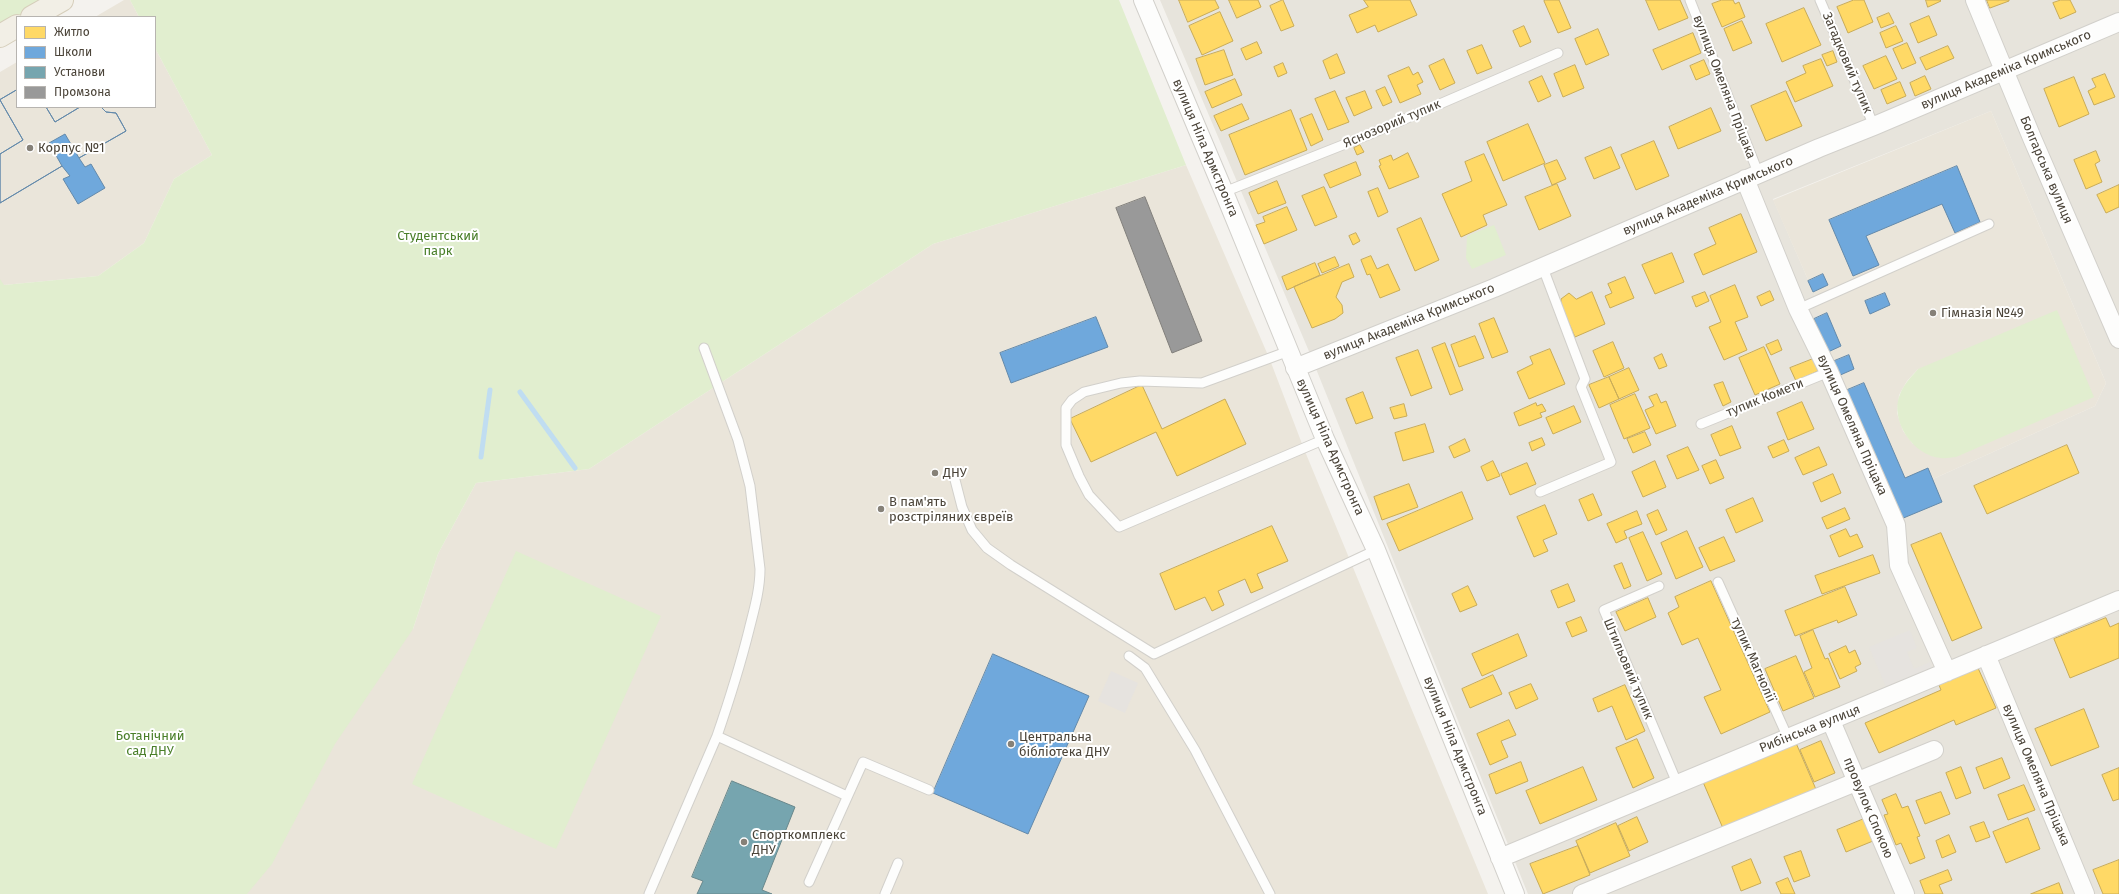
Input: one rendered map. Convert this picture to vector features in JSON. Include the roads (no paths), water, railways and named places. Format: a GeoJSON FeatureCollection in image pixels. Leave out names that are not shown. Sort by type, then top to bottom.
{"type":"FeatureCollection","features":[{"type":"Feature","properties":{"kind":"main road"},"geometry":{"type":"LineString","coordinates":[[34,16],[62,0]]}},
{"type":"Feature","properties":{"kind":"main road"},"geometry":{"type":"LineString","coordinates":[[0,36],[16,27]]}},
{"type":"Feature","properties":{"kind":"street","name":"вулиця Ніла Армстронга"},"geometry":{"type":"LineString","coordinates":[[1143,0],[1224,192],[1325,439],[1376,550],[1515,894]]}},
{"type":"Feature","properties":{"kind":"street","name":"Болгарська вулиця"},"geometry":{"type":"LineString","coordinates":[[1975,0],[2004,71],[2118,333]]}},
{"type":"Feature","properties":{"kind":"street","name":"вулиця Академіка Кримського"},"geometry":{"type":"LineString","coordinates":[[1292,360],[1543,268],[1819,148],[2119,22]]}},
{"type":"Feature","properties":{"kind":"street","name":"вулиця Омеляна Пріцака"},"geometry":{"type":"LineString","coordinates":[[1752,177],[1798,309],[1829,372],[1896,525],[1899,565],[1947,672]]}},
{"type":"Feature","properties":{"kind":"street","name":"Рибінська вулиця"},"geometry":{"type":"LineString","coordinates":[[1500,858],[2119,600]]}},
{"type":"Feature","properties":{"kind":"street","name":"вулиця Омеляна Пріцака"},"geometry":{"type":"LineString","coordinates":[[1986,655],[2085,894]]}},
{"type":"Feature","properties":{"kind":"street","name":"провулок Спокою"},"geometry":{"type":"LineString","coordinates":[[1830,721],[1905,894]]}},
{"type":"Feature","properties":{"kind":"street"},"geometry":{"type":"LineString","coordinates":[[1582,894],[1934,750]]}},
{"type":"Feature","properties":{"kind":"lane","name":"вулиця Омеляна Пріцака"},"geometry":{"type":"LineString","coordinates":[[1690,0],[1752,177]]}},
{"type":"Feature","properties":{"kind":"lane","name":"Загадковий тупик"},"geometry":{"type":"LineString","coordinates":[[1820,0],[1874,126]]}},
{"type":"Feature","properties":{"kind":"lane","name":"Яснозорий тупик"},"geometry":{"type":"LineString","coordinates":[[1224,192],[1368,135],[1558,53]]}},
{"type":"Feature","properties":{"kind":"lane"},"geometry":{"type":"LineString","coordinates":[[1798,309],[1989,224]]}},
{"type":"Feature","properties":{"kind":"lane"},"geometry":{"type":"LineString","coordinates":[[1540,492],[1611,462],[1581,387],[1585,379],[1543,268]]}},
{"type":"Feature","properties":{"kind":"lane"},"geometry":{"type":"LineString","coordinates":[[649,894],[717,736],[736,679],[760,581],[760,569],[750,486],[738,440],[704,348]]}},
{"type":"Feature","properties":{"kind":"lane"},"geometry":{"type":"LineString","coordinates":[[1292,360],[1202,383],[1140,381],[1120,383],[1084,392],[1072,400],[1066,408],[1066,446],[1089,495],[1119,528],[1325,439]]}},
{"type":"Feature","properties":{"kind":"lane","name":"тупик Комети"},"geometry":{"type":"LineString","coordinates":[[1701,424],[1829,372]]}},
{"type":"Feature","properties":{"kind":"lane"},"geometry":{"type":"LineString","coordinates":[[954,476],[962,507],[972,530],[987,548],[1011,566],[1154,654],[1376,550]]}},
{"type":"Feature","properties":{"kind":"lane","name":"тупик Магнолії"},"geometry":{"type":"LineString","coordinates":[[1718,582],[1788,738]]}},
{"type":"Feature","properties":{"kind":"lane","name":"Штильовий тупик"},"geometry":{"type":"LineString","coordinates":[[1659,586],[1604,610],[1677,783]]}},
{"type":"Feature","properties":{"kind":"lane"},"geometry":{"type":"LineString","coordinates":[[1129,656],[1145,668],[1195,750],[1270,894]]}},
{"type":"Feature","properties":{"kind":"lane"},"geometry":{"type":"LineString","coordinates":[[717,736],[847,796]]}},
{"type":"Feature","properties":{"kind":"lane"},"geometry":{"type":"LineString","coordinates":[[809,882],[863,762],[928,790]]}},
{"type":"Feature","properties":{"kind":"lane"},"geometry":{"type":"LineString","coordinates":[[885,894],[898,863]]}},
{"type":"Feature","properties":{"kind":"waterway"},"geometry":{"type":"LineString","coordinates":[[481,457],[490,390]]}},
{"type":"Feature","properties":{"kind":"waterway"},"geometry":{"type":"LineString","coordinates":[[520,392],[575,468]]}},
{"type":"Feature","properties":{"kind":"place","name":"Корпус №1"},"geometry":{"type":"Point","coordinates":[30,148]}},
{"type":"Feature","properties":{"kind":"place","name":"Гімназія №49"},"geometry":{"type":"Point","coordinates":[1933,313]}},
{"type":"Feature","properties":{"kind":"place","name":"ДНУ"},"geometry":{"type":"Point","coordinates":[935,473]}},
{"type":"Feature","properties":{"kind":"place","name":"В пам'ять розстріляних євреїв"},"geometry":{"type":"Point","coordinates":[881,509]}},
{"type":"Feature","properties":{"kind":"place","name":"Центральна бібліотека ДНУ"},"geometry":{"type":"Point","coordinates":[1011,744]}},
{"type":"Feature","properties":{"kind":"place","name":"Спорткомплекс ДНУ"},"geometry":{"type":"Point","coordinates":[744,842]}},
{"type":"Feature","properties":{"kind":"park label","name":"Студентський парк"},"geometry":{"type":"Point","coordinates":[438,244]}},
{"type":"Feature","properties":{"kind":"park label","name":"Ботанічний сад ДНУ"},"geometry":{"type":"Point","coordinates":[150,744]}}]}
